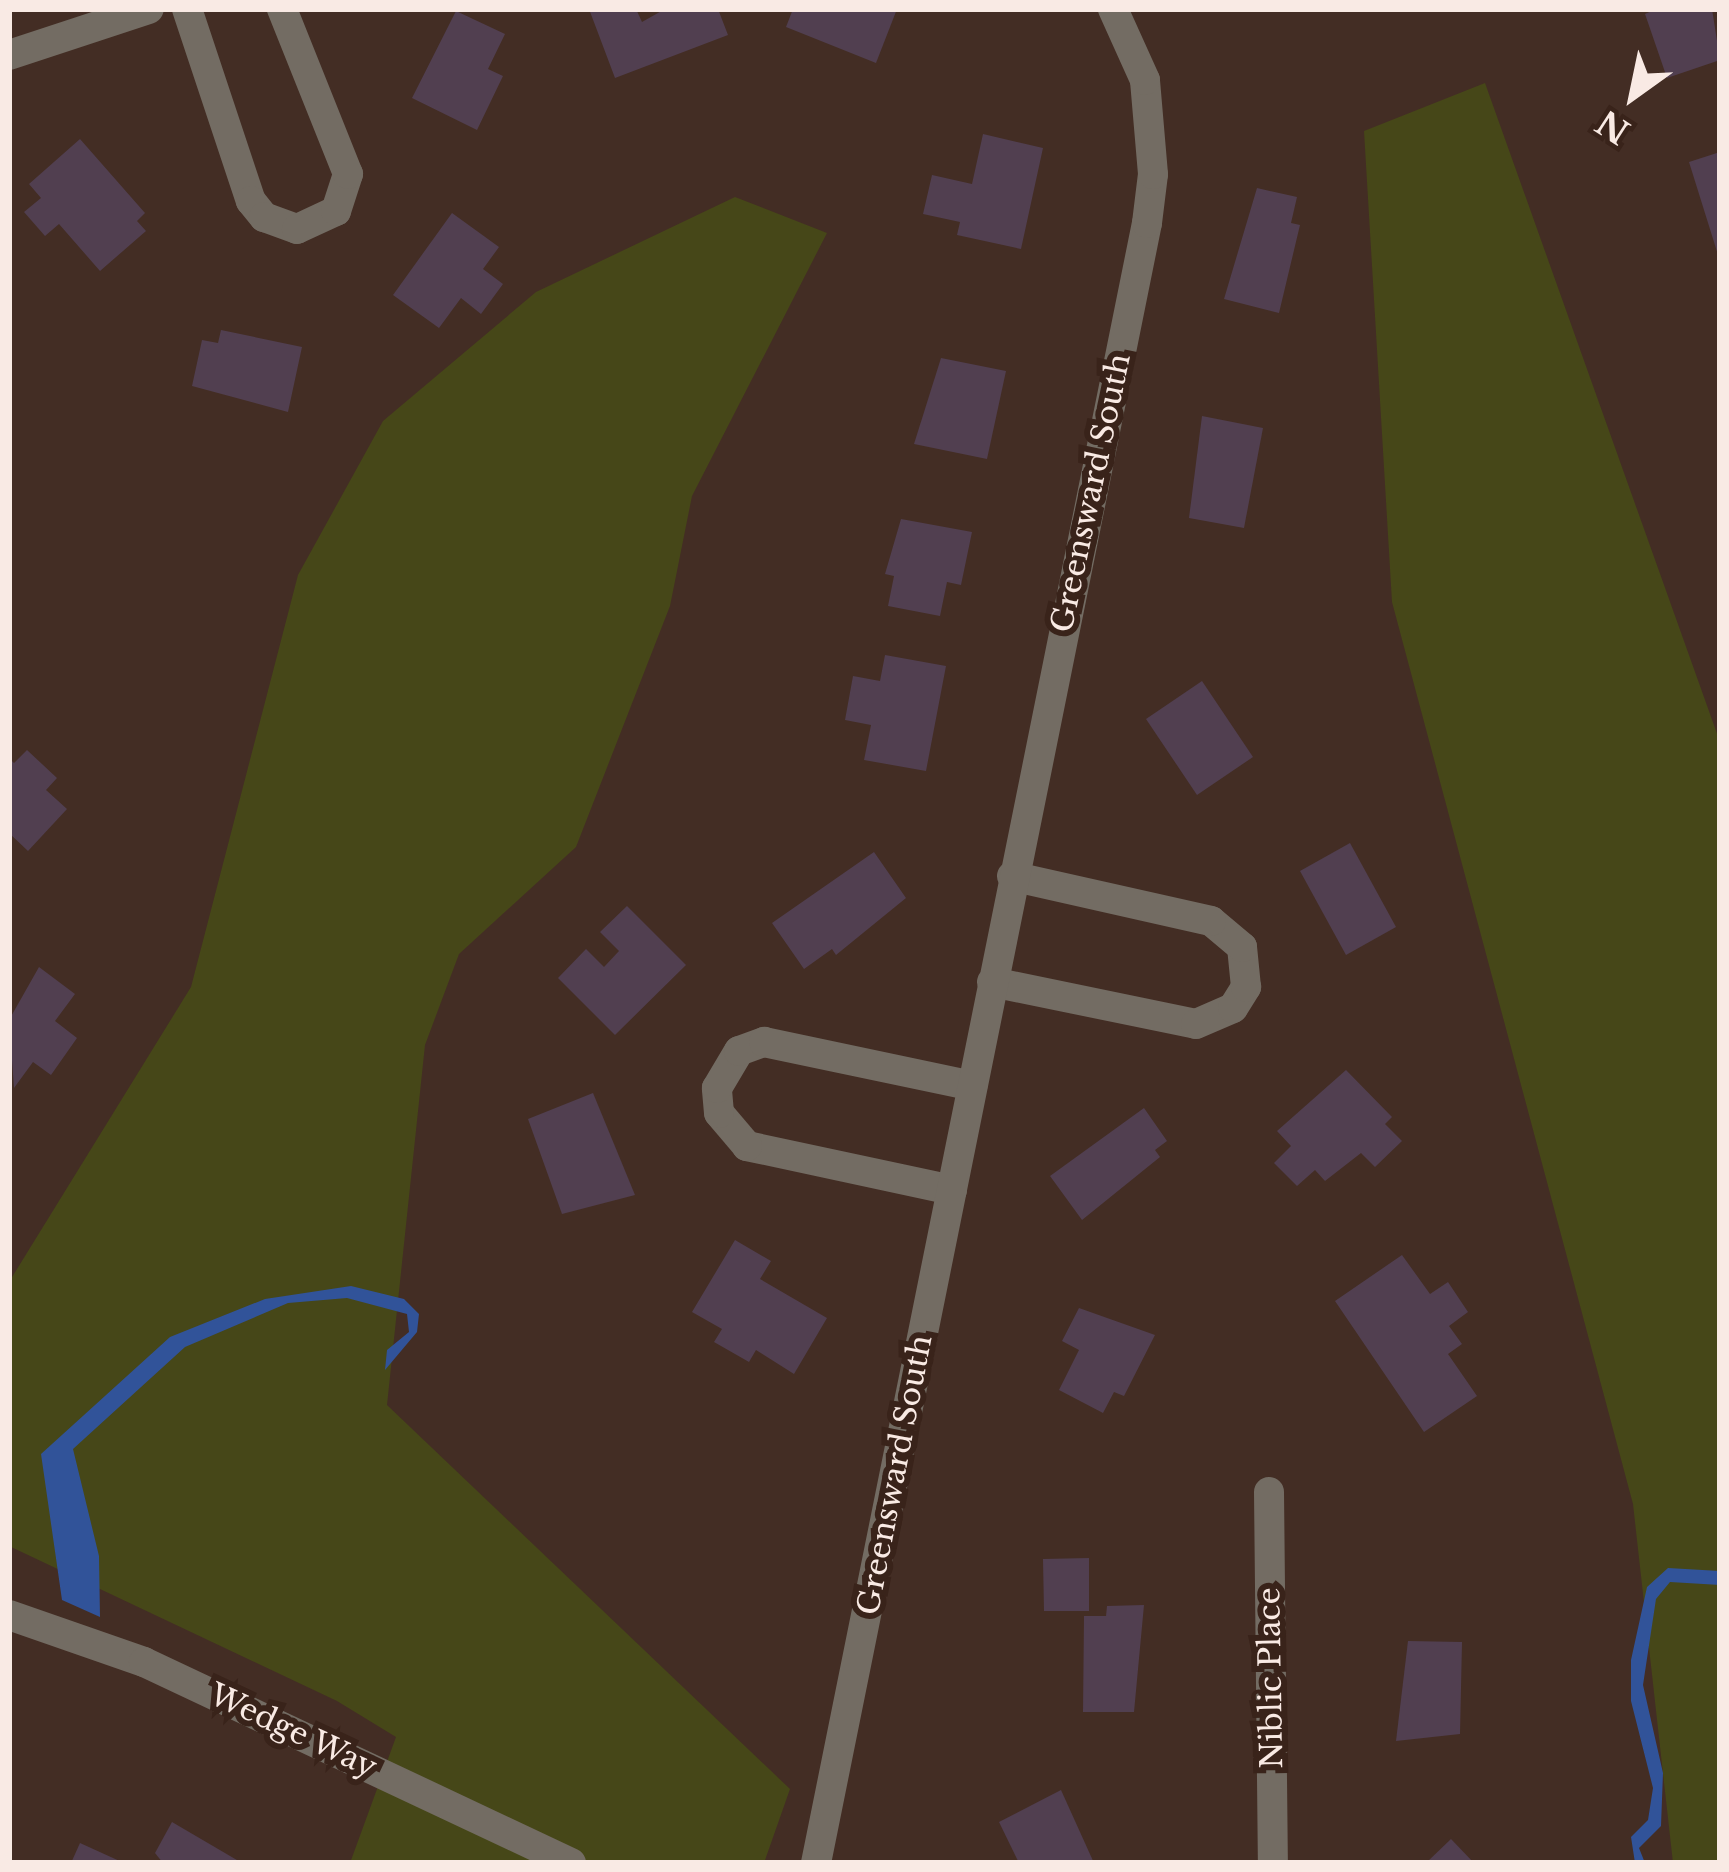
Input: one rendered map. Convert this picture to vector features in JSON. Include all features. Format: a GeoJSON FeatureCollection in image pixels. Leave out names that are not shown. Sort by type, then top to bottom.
{"type":"FeatureCollection","features":[{"type":"Feature","properties":{"kind":"street"},"geometry":{"type":"LineString","coordinates":[[9,56],[148,9]]}},
{"type":"Feature","properties":{"kind":"street"},"geometry":{"type":"LineString","coordinates":[[187,9],[251,201],[264,217],[297,229],[336,211],[348,174],[281,9]]}},
{"type":"Feature","properties":{"kind":"street","name":"Greensward South"},"geometry":{"type":"LineString","coordinates":[[816,1863],[1151,190],[1145,80],[1113,9]]}},
{"type":"Feature","properties":{"kind":"street"},"geometry":{"type":"LineString","coordinates":[[992,982],[1196,1024],[1233,1008],[1246,987],[1242,947],[1211,921],[1012,876]]}},
{"type":"Feature","properties":{"kind":"street"},"geometry":{"type":"LineString","coordinates":[[952,1190],[747,1146],[719,1113],[717,1088],[740,1052],[764,1042],[972,1086]]}},
{"type":"Feature","properties":{"kind":"street","name":"Niblic Place"},"geometry":{"type":"LineString","coordinates":[[1269,1492],[1273,1863]]}},
{"type":"Feature","properties":{"kind":"street","name":"Wedge Way"},"geometry":{"type":"LineString","coordinates":[[9,1615],[144,1662],[571,1863]]}},
{"type":"Feature","properties":{"kind":"shaded area"},"geometry":{"type":"Polygon","coordinates":[[[1485,83],[1720,742],[1720,1863],[1673,1863],[1633,1504],[1392,602],[1364,131],[1485,83]]]}},
{"type":"Feature","properties":{"kind":"shaded area"},"geometry":{"type":"Polygon","coordinates":[[[735,197],[827,233],[692,496],[670,606],[576,847],[459,954],[425,1045],[387,1405],[790,1789],[764,1863],[350,1863],[396,1737],[337,1701],[9,1546],[9,1282],[191,987],[298,575],[383,421],[536,292],[735,197]]]}},
{"type":"Feature","properties":{"kind":"water"},"geometry":{"type":"Polygon","coordinates":[[[351,1286],[404,1299],[419,1314],[417,1332],[385,1370],[387,1350],[409,1332],[407,1314],[347,1298],[288,1303],[185,1347],[73,1449],[99,1556],[100,1617],[62,1600],[41,1454],[170,1337],[265,1299],[351,1286]]]}},
{"type":"Feature","properties":{"kind":"water"},"geometry":{"type":"Polygon","coordinates":[[[1668,1568],[1720,1571],[1720,1585],[1670,1582],[1656,1599],[1643,1685],[1663,1773],[1661,1826],[1639,1848],[1645,1863],[1635,1863],[1631,1837],[1648,1820],[1653,1788],[1631,1701],[1631,1660],[1647,1587],[1668,1568]]]}},
{"type":"Feature","properties":{"kind":"building"},"geometry":{"type":"Polygon","coordinates":[[[589,9],[636,9],[642,22],[665,9],[718,9],[728,35],[615,78],[589,9]]]}},
{"type":"Feature","properties":{"kind":"building"},"geometry":{"type":"Polygon","coordinates":[[[793,9],[897,9],[876,63],[786,27],[793,9]]]}},
{"type":"Feature","properties":{"kind":"building"},"geometry":{"type":"Polygon","coordinates":[[[1656,9],[1712,9],[1720,60],[1667,78],[1645,14],[1656,9]]]}},
{"type":"Feature","properties":{"kind":"building"},"geometry":{"type":"Polygon","coordinates":[[[456,11],[505,34],[488,69],[503,76],[477,130],[412,98],[456,11]]]}},
{"type":"Feature","properties":{"kind":"building"},"geometry":{"type":"Polygon","coordinates":[[[983,134],[1043,148],[1021,249],[957,235],[960,222],[923,214],[932,175],[972,184],[983,134]]]}},
{"type":"Feature","properties":{"kind":"building"},"geometry":{"type":"Polygon","coordinates":[[[80,139],[145,213],[137,221],[146,231],[100,271],[59,224],[45,236],[24,212],[41,198],[29,184],[80,139]]]}},
{"type":"Feature","properties":{"kind":"building"},"geometry":{"type":"Polygon","coordinates":[[[1720,152],[1720,257],[1719,258],[1689,162],[1720,152]]]}},
{"type":"Feature","properties":{"kind":"building"},"geometry":{"type":"Polygon","coordinates":[[[1257,188],[1297,197],[1291,223],[1300,225],[1279,313],[1224,299],[1257,188]]]}},
{"type":"Feature","properties":{"kind":"building"},"geometry":{"type":"Polygon","coordinates":[[[452,213],[499,247],[483,269],[503,284],[481,314],[461,298],[439,328],[393,295],[452,213]]]}},
{"type":"Feature","properties":{"kind":"building"},"geometry":{"type":"Polygon","coordinates":[[[221,330],[302,347],[288,412],[192,386],[202,340],[218,343],[221,330]]]}},
{"type":"Feature","properties":{"kind":"building"},"geometry":{"type":"Polygon","coordinates":[[[941,358],[1006,371],[987,459],[914,444],[941,358]]]}},
{"type":"Feature","properties":{"kind":"building"},"geometry":{"type":"Polygon","coordinates":[[[1202,416],[1263,428],[1244,528],[1189,518],[1202,416]]]}},
{"type":"Feature","properties":{"kind":"building"},"geometry":{"type":"Polygon","coordinates":[[[901,519],[972,532],[961,585],[947,582],[940,616],[888,606],[894,576],[885,574],[901,519]]]}},
{"type":"Feature","properties":{"kind":"building"},"geometry":{"type":"Polygon","coordinates":[[[885,655],[946,666],[926,771],[864,760],[871,725],[845,720],[853,676],[880,681],[885,655]]]}},
{"type":"Feature","properties":{"kind":"building"},"geometry":{"type":"Polygon","coordinates":[[[1202,681],[1253,757],[1197,795],[1146,719],[1202,681]]]}},
{"type":"Feature","properties":{"kind":"building"},"geometry":{"type":"Polygon","coordinates":[[[27,750],[57,778],[46,790],[67,809],[28,851],[9,833],[9,758],[14,763],[27,750]]]}},
{"type":"Feature","properties":{"kind":"building"},"geometry":{"type":"Polygon","coordinates":[[[1350,843],[1396,927],[1346,955],[1300,871],[1350,843]]]}},
{"type":"Feature","properties":{"kind":"building"},"geometry":{"type":"Polygon","coordinates":[[[874,852],[906,898],[836,955],[832,949],[804,969],[772,923],[874,852]]]}},
{"type":"Feature","properties":{"kind":"building"},"geometry":{"type":"Polygon","coordinates":[[[627,906],[686,965],[615,1035],[558,978],[586,949],[604,967],[619,951],[600,932],[627,906]]]}},
{"type":"Feature","properties":{"kind":"building"},"geometry":{"type":"Polygon","coordinates":[[[39,967],[75,994],[55,1021],[77,1038],[51,1075],[33,1062],[14,1088],[9,1020],[39,967]]]}},
{"type":"Feature","properties":{"kind":"building"},"geometry":{"type":"Polygon","coordinates":[[[1346,1070],[1392,1117],[1385,1124],[1402,1141],[1375,1167],[1361,1153],[1325,1181],[1315,1170],[1297,1186],[1274,1163],[1291,1146],[1277,1131],[1346,1070]]]}},
{"type":"Feature","properties":{"kind":"building"},"geometry":{"type":"Polygon","coordinates":[[[593,1093],[635,1195],[562,1214],[528,1119],[593,1093]]]}},
{"type":"Feature","properties":{"kind":"building"},"geometry":{"type":"Polygon","coordinates":[[[1144,1108],[1167,1141],[1155,1150],[1160,1157],[1082,1220],[1050,1176],[1144,1108]]]}},
{"type":"Feature","properties":{"kind":"building"},"geometry":{"type":"Polygon","coordinates":[[[735,1240],[771,1261],[760,1279],[827,1318],[794,1374],[756,1350],[749,1362],[714,1342],[722,1329],[692,1312],[735,1240]]]}},
{"type":"Feature","properties":{"kind":"building"},"geometry":{"type":"Polygon","coordinates":[[[1402,1255],[1430,1294],[1448,1282],[1468,1312],[1449,1326],[1462,1344],[1448,1354],[1477,1396],[1424,1432],[1335,1301],[1402,1255]]]}},
{"type":"Feature","properties":{"kind":"building"},"geometry":{"type":"Polygon","coordinates":[[[1079,1308],[1155,1335],[1124,1396],[1114,1392],[1103,1413],[1059,1390],[1079,1350],[1062,1341],[1079,1308]]]}},
{"type":"Feature","properties":{"kind":"building"},"geometry":{"type":"Polygon","coordinates":[[[1089,1558],[1089,1611],[1044,1611],[1043,1559],[1089,1558]]]}},
{"type":"Feature","properties":{"kind":"building"},"geometry":{"type":"Polygon","coordinates":[[[1144,1605],[1134,1712],[1083,1712],[1084,1616],[1106,1616],[1107,1606],[1144,1605]]]}},
{"type":"Feature","properties":{"kind":"building"},"geometry":{"type":"Polygon","coordinates":[[[1408,1641],[1462,1642],[1460,1734],[1396,1741],[1408,1641]]]}},
{"type":"Feature","properties":{"kind":"building"},"geometry":{"type":"Polygon","coordinates":[[[1061,1790],[1094,1863],[1019,1863],[999,1822],[1061,1790]]]}},
{"type":"Feature","properties":{"kind":"building"},"geometry":{"type":"Polygon","coordinates":[[[172,1822],[242,1863],[163,1863],[155,1853],[172,1822]]]}},
{"type":"Feature","properties":{"kind":"building"},"geometry":{"type":"Polygon","coordinates":[[[1451,1839],[1474,1863],[1426,1863],[1451,1839]]]}},
{"type":"Feature","properties":{"kind":"building"},"geometry":{"type":"Polygon","coordinates":[[[80,1843],[124,1863],[71,1863],[80,1843]]]}}]}
